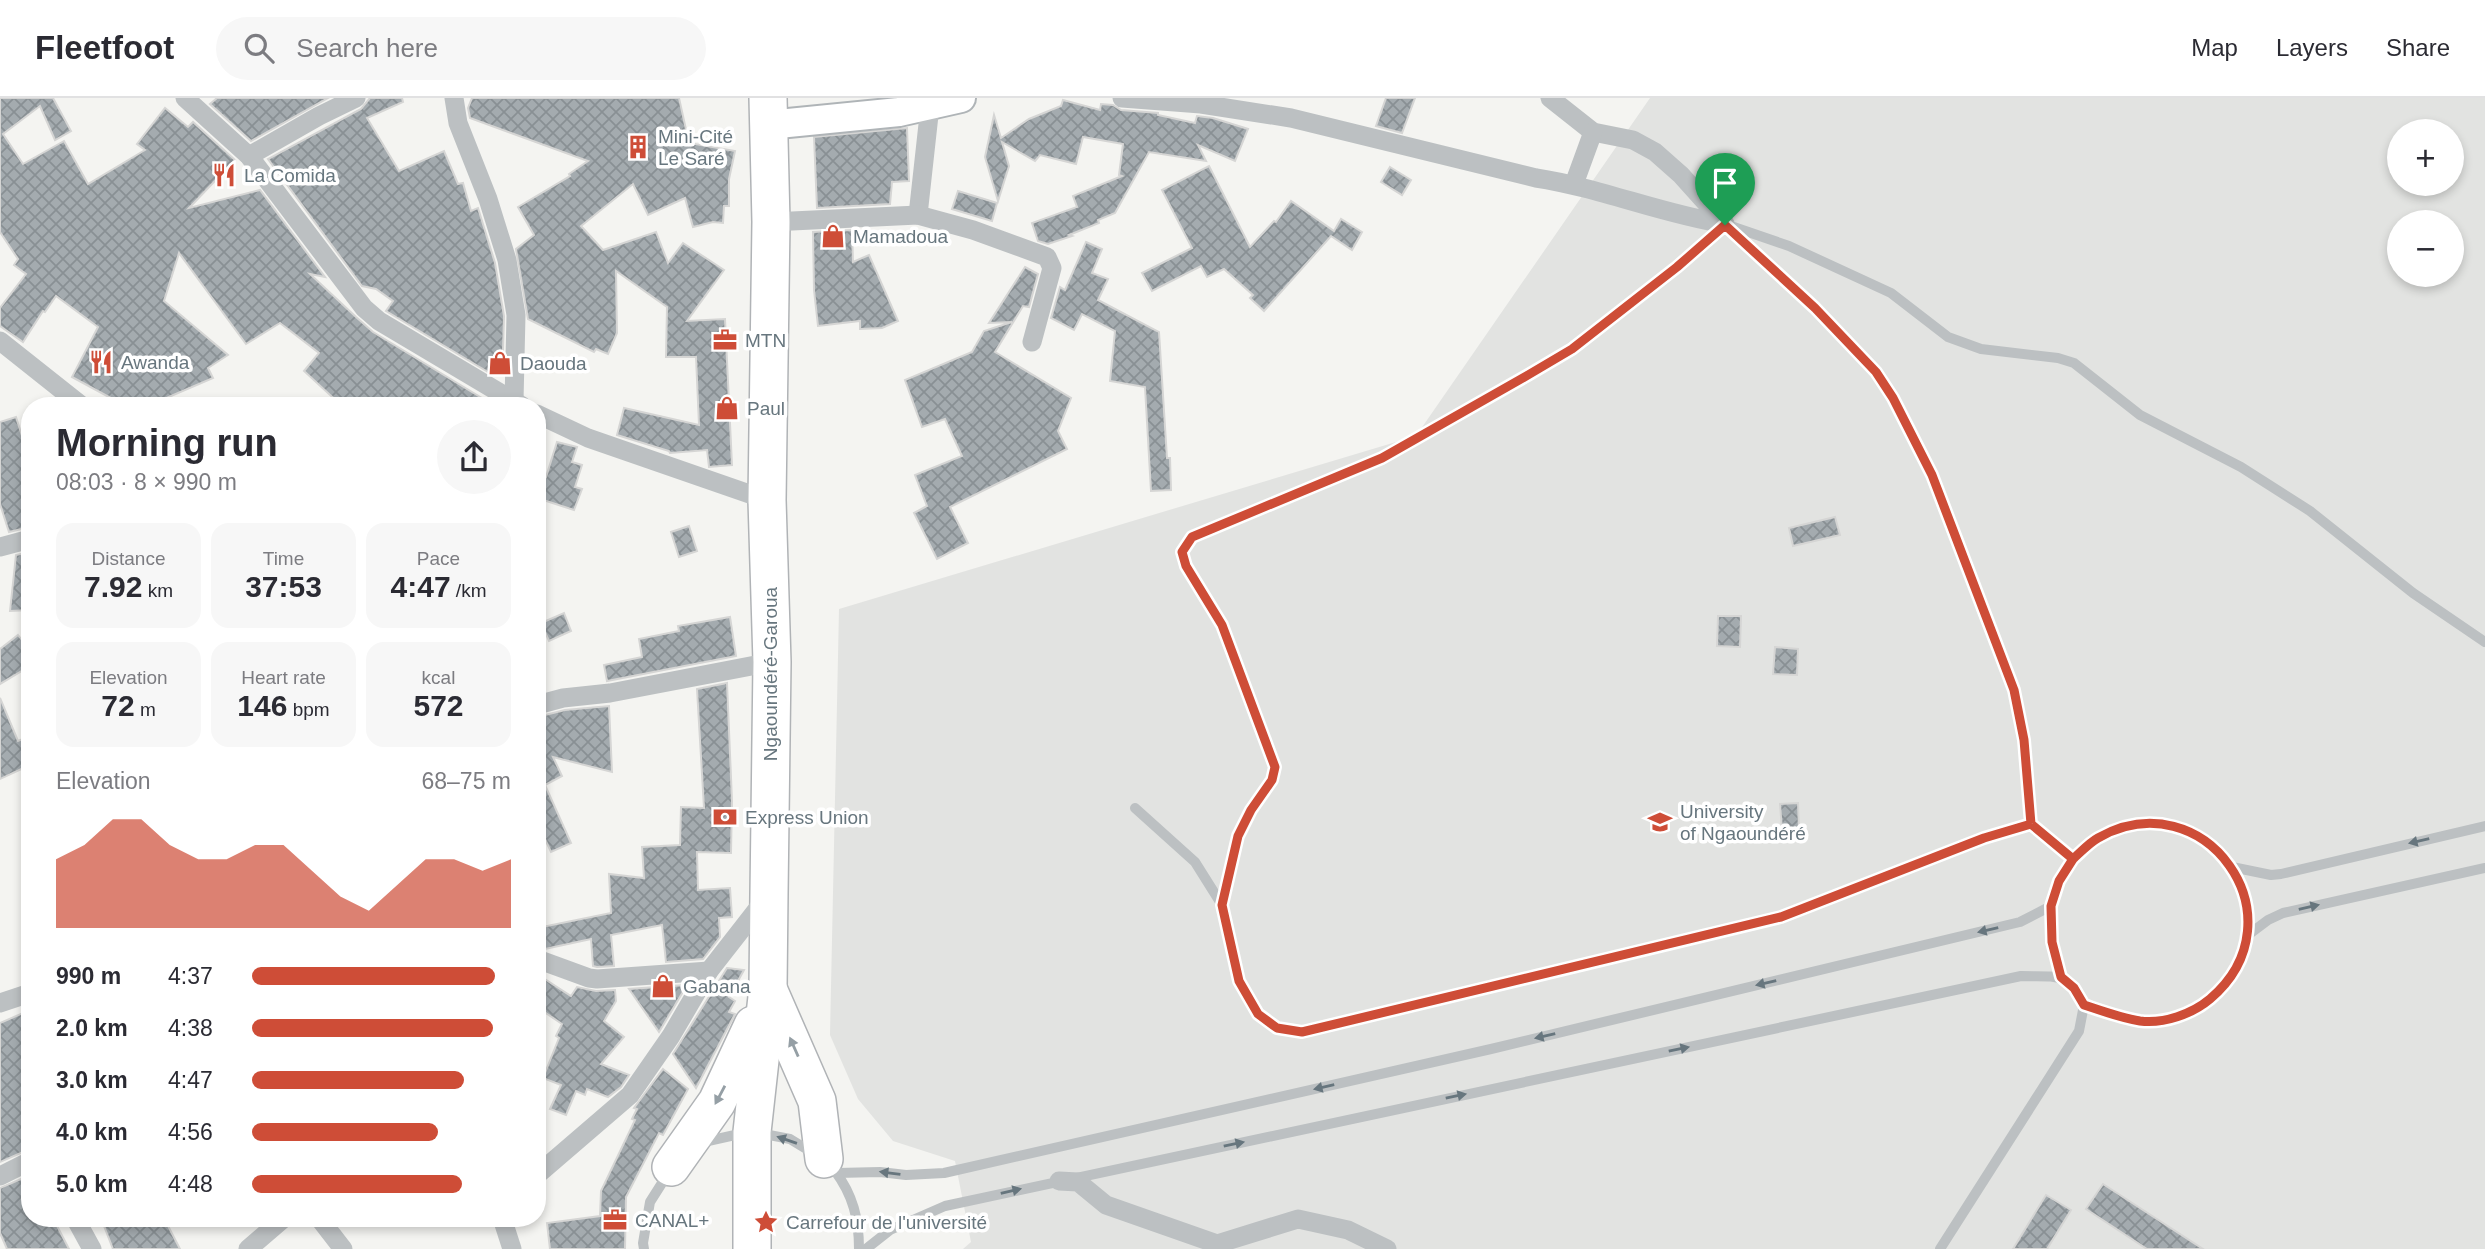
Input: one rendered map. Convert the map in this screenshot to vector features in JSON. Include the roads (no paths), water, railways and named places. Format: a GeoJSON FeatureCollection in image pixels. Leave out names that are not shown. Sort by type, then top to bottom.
{"type":"FeatureCollection","features":[{"type":"Feature","properties":{"kind":"highway","name":"Ngaoundéré-Garoua"},"geometry":{"type":"LineString","coordinates":[[752,1249],[752,1132],[768,988],[772,662],[767,500],[771,222],[768,111]]}},
{"type":"Feature","properties":{"kind":"highway"},"geometry":{"type":"LineString","coordinates":[[768,988],[817,1101],[831,1166]]}},
{"type":"Feature","properties":{"kind":"highway"},"geometry":{"type":"LineString","coordinates":[[671,1167],[717,1102],[768,988]]}},
{"type":"Feature","properties":{"kind":"street"},"geometry":{"type":"LineString","coordinates":[[185,98],[249,156],[364,308],[379,321],[506,397]]}},
{"type":"Feature","properties":{"kind":"street"},"geometry":{"type":"LineString","coordinates":[[249,156],[356,98]]}},
{"type":"Feature","properties":{"kind":"street"},"geometry":{"type":"LineString","coordinates":[[454,98],[457,123],[488,199],[507,260],[516,315],[518,397]]}},
{"type":"Feature","properties":{"kind":"street"},"geometry":{"type":"LineString","coordinates":[[768,111],[887,114],[961,98]]}},
{"type":"Feature","properties":{"kind":"street"},"geometry":{"type":"LineString","coordinates":[[1122,98],[1201,104],[1291,118],[1536,178],[1574,184],[1690,218],[1725,225]]}},
{"type":"Feature","properties":{"kind":"street"},"geometry":{"type":"LineString","coordinates":[[1550,98],[1593,132],[1633,140],[1655,152],[1681,175],[1725,225]]}},
{"type":"Feature","properties":{"kind":"street"},"geometry":{"type":"LineString","coordinates":[[918,215],[930,106]]}},
{"type":"Feature","properties":{"kind":"street"},"geometry":{"type":"LineString","coordinates":[[1574,184],[1593,132]]}},
{"type":"Feature","properties":{"kind":"street"},"geometry":{"type":"LineString","coordinates":[[771,222],[918,215],[981,232],[1047,257],[1052,268],[1032,342]]}},
{"type":"Feature","properties":{"kind":"street"},"geometry":{"type":"LineString","coordinates":[[0,341],[71,397]]}},
{"type":"Feature","properties":{"kind":"street"},"geometry":{"type":"LineString","coordinates":[[546,418],[588,438],[767,500]]}},
{"type":"Feature","properties":{"kind":"street"},"geometry":{"type":"LineString","coordinates":[[0,547],[21,541]]}},
{"type":"Feature","properties":{"kind":"street"},"geometry":{"type":"LineString","coordinates":[[546,703],[772,662]]}},
{"type":"Feature","properties":{"kind":"street"},"geometry":{"type":"LineString","coordinates":[[546,1167],[630,1095],[671,1036],[709,971],[769,894]]}},
{"type":"Feature","properties":{"kind":"street"},"geometry":{"type":"LineString","coordinates":[[546,962],[597,979],[709,971]]}},
{"type":"Feature","properties":{"kind":"street"},"geometry":{"type":"LineString","coordinates":[[0,1003],[21,996]]}},
{"type":"Feature","properties":{"kind":"street"},"geometry":{"type":"LineString","coordinates":[[0,1176],[21,1166]]}},
{"type":"Feature","properties":{"kind":"street"},"geometry":{"type":"LineString","coordinates":[[1059,1181],[1077,1182],[1106,1205],[1220,1247],[1297,1219],[1348,1230],[1387,1249]]}},
{"type":"Feature","properties":{"kind":"street"},"geometry":{"type":"LineString","coordinates":[[80,1227],[92,1249]]}},
{"type":"Feature","properties":{"kind":"street"},"geometry":{"type":"LineString","coordinates":[[248,1249],[274,1227]]}},
{"type":"Feature","properties":{"kind":"street"},"geometry":{"type":"LineString","coordinates":[[325,1227],[343,1249]]}},
{"type":"Feature","properties":{"kind":"street"},"geometry":{"type":"LineString","coordinates":[[505,1227],[512,1249]]}},
{"type":"Feature","properties":{"kind":"lane"},"geometry":{"type":"LineString","coordinates":[[1725,225],[1789,246],[1891,293],[1948,337],[1981,349],[2058,358],[2074,363],[2140,415],[2241,467],[2310,511],[2413,593],[2485,642]]}},
{"type":"Feature","properties":{"kind":"lane"},"geometry":{"type":"LineString","coordinates":[[1725,225],[1815,308],[1876,372],[1893,398],[1932,475],[2014,690],[2024,740],[2031,824],[2073,859]]}},
{"type":"Feature","properties":{"kind":"lane"},"geometry":{"type":"LineString","coordinates":[[1222,905],[1238,836],[1251,810],[1272,780],[1275,767],[1222,625],[1186,566],[1182,552],[1192,537],[1382,458],[1528,375],[1572,349],[1677,267],[1725,225]]}},
{"type":"Feature","properties":{"kind":"lane"},"geometry":{"type":"LineString","coordinates":[[1135,808],[1195,862],[1222,905],[1239,981],[1258,1014],[1277,1028],[1302,1032],[1781,917],[1984,838],[2031,824]]}},
{"type":"Feature","properties":{"kind":"lane"},"geometry":{"type":"LineString","coordinates":[[1940,1249],[2079,1031],[2084,1005],[2074,988],[2061,977],[2052,942],[2051,906],[2059,881],[2073,859],[2097,839],[2125,827],[2155,824],[2185,830],[2212,845],[2232,867],[2246,900],[2248,935],[2244,953],[2225,986],[2201,1006],[2173,1018],[2143,1021],[2084,1005]]}},
{"type":"Feature","properties":{"kind":"lane"},"geometry":{"type":"LineString","coordinates":[[2232,867],[2271,875],[2281,874],[2485,825]]}},
{"type":"Feature","properties":{"kind":"lane"},"geometry":{"type":"LineString","coordinates":[[2248,935],[2283,913],[2485,868]]}},
{"type":"Feature","properties":{"kind":"lane"},"geometry":{"type":"LineString","coordinates":[[831,1166],[906,1175],[944,1173],[1039,1153],[1491,1049],[2020,922],[2051,906]]}},
{"type":"Feature","properties":{"kind":"lane"},"geometry":{"type":"LineString","coordinates":[[866,1249],[890,1230],[945,1206],[2021,976],[2061,977]]}},
{"type":"Feature","properties":{"kind":"lane"},"geometry":{"type":"LineString","coordinates":[[644,1249],[650,1202],[671,1167],[708,1141],[752,1132],[790,1139],[831,1166],[852,1198],[859,1226],[859,1249]]}},
{"type":"Feature","properties":{"kind":"place","name":"Mini-Cité Le Saré"},"geometry":{"type":"Point","coordinates":[638,147]}},
{"type":"Feature","properties":{"kind":"place","name":"La Comida"},"geometry":{"type":"Point","coordinates":[224,175]}},
{"type":"Feature","properties":{"kind":"place","name":"Mamadoua"},"geometry":{"type":"Point","coordinates":[833,236]}},
{"type":"Feature","properties":{"kind":"place","name":"MTN"},"geometry":{"type":"Point","coordinates":[725,340]}},
{"type":"Feature","properties":{"kind":"place","name":"Awanda"},"geometry":{"type":"Point","coordinates":[101,362]}},
{"type":"Feature","properties":{"kind":"place","name":"Daouda"},"geometry":{"type":"Point","coordinates":[500,363]}},
{"type":"Feature","properties":{"kind":"place","name":"Paul"},"geometry":{"type":"Point","coordinates":[727,408]}},
{"type":"Feature","properties":{"kind":"place","name":"Express Union"},"geometry":{"type":"Point","coordinates":[725,817]}},
{"type":"Feature","properties":{"kind":"place","name":"University of Ngaoundéré"},"geometry":{"type":"Point","coordinates":[1660,822]}},
{"type":"Feature","properties":{"kind":"place","name":"Gabana"},"geometry":{"type":"Point","coordinates":[663,986]}},
{"type":"Feature","properties":{"kind":"place","name":"CANAL+"},"geometry":{"type":"Point","coordinates":[615,1220]}},
{"type":"Feature","properties":{"kind":"place","name":"Carrefour de l'université"},"geometry":{"type":"Point","coordinates":[766,1222]}}]}
